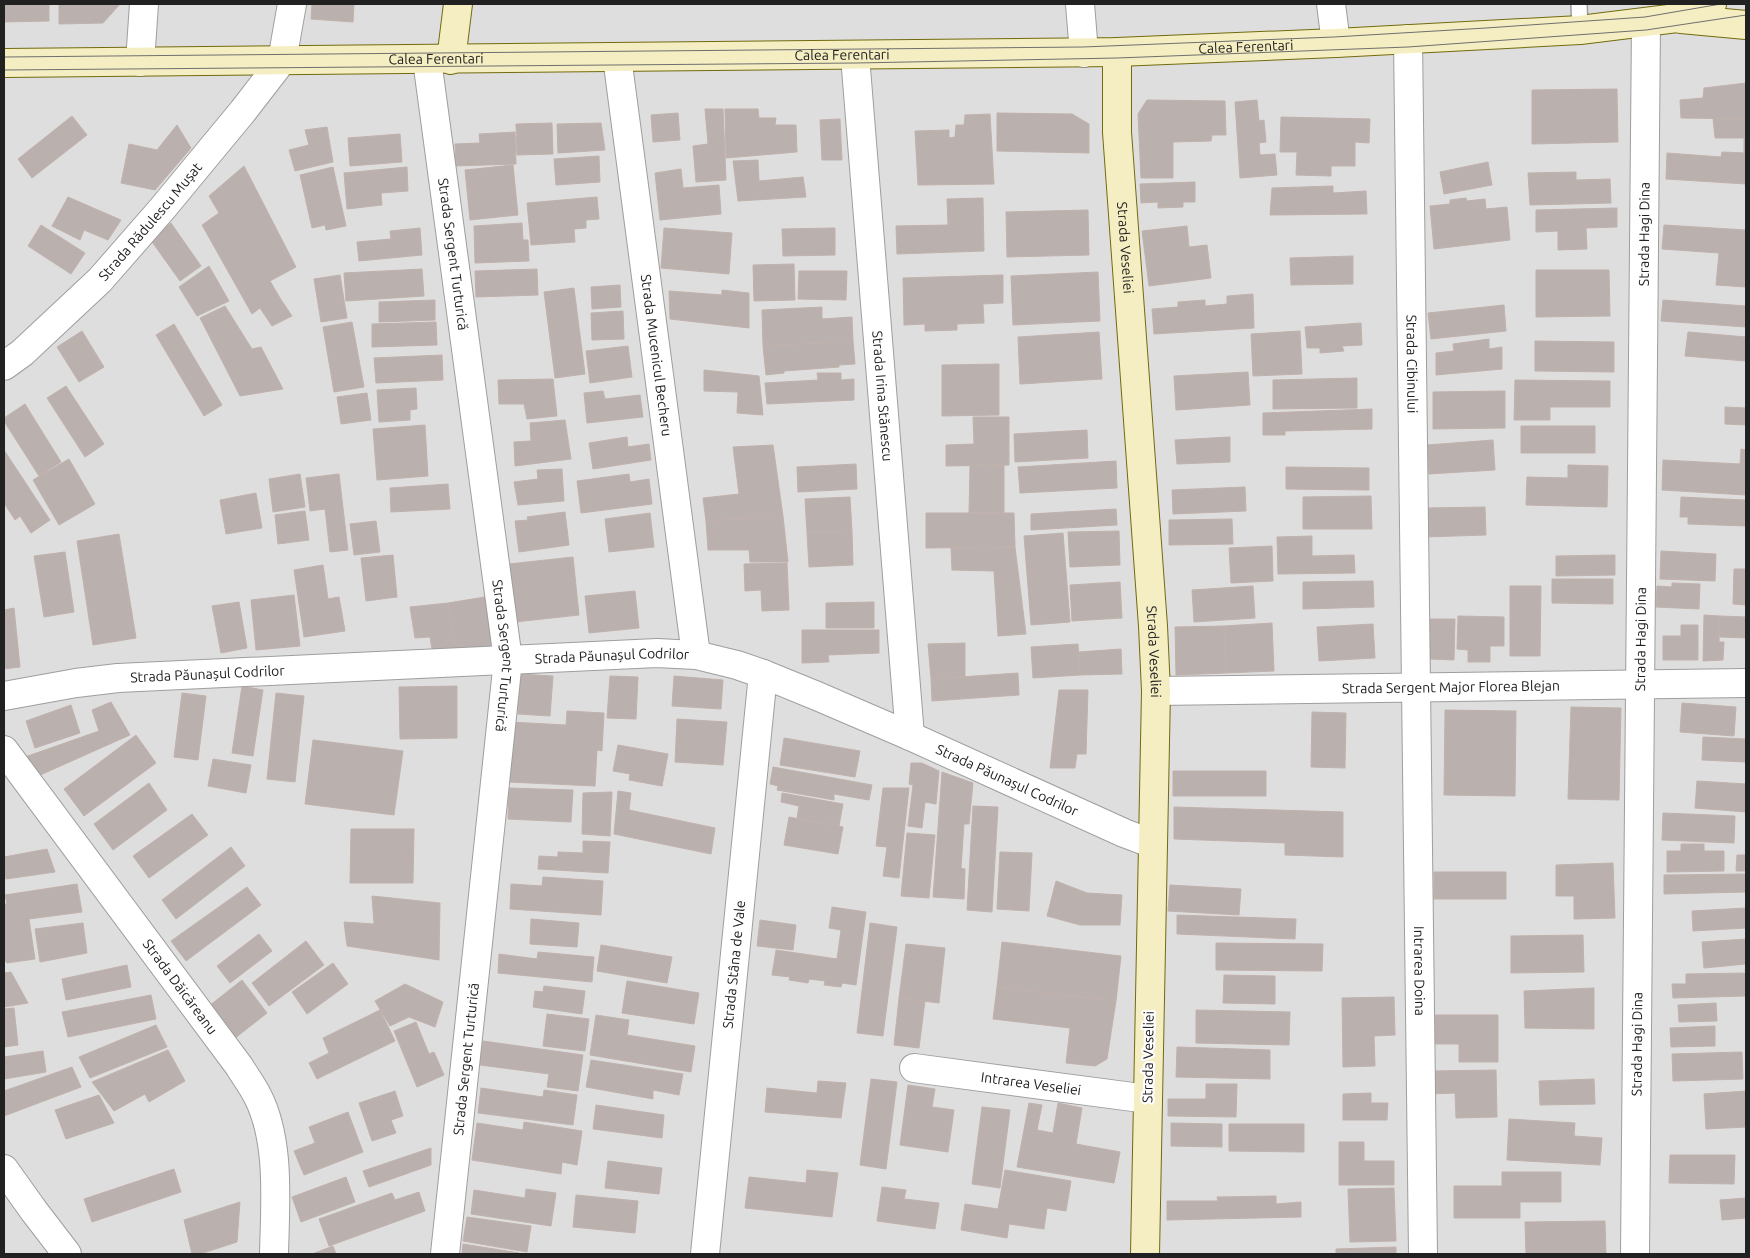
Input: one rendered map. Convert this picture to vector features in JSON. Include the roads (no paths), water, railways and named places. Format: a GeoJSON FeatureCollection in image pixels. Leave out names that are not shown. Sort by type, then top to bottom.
{"type":"FeatureCollection","features":[{"type":"Feature","properties":{"kind":"main road","name":"Strada Sergent Turturică"},"geometry":{"type":"LineString","coordinates":[[439,60],[458,4]]}},
{"type":"Feature","properties":{"kind":"main road","name":"Calea Ferentari"},"geometry":{"type":"LineString","coordinates":[[4,63],[1117,52],[1408,39],[1579,17],[1646,23],[1677,18],[1712,4]]}},
{"type":"Feature","properties":{"kind":"main road","name":"Calea Ferentari"},"geometry":{"type":"LineString","coordinates":[[1677,18],[1746,25]]}},
{"type":"Feature","properties":{"kind":"main road","name":"Strada Veseliei"},"geometry":{"type":"LineString","coordinates":[[1117,52],[1117,132],[1153,626],[1156,691],[1145,1254]]}},
{"type":"Feature","properties":{"kind":"street"},"geometry":{"type":"LineString","coordinates":[[140,62],[144,4]]}},
{"type":"Feature","properties":{"kind":"street","name":"Strada Rădulescu Mușat"},"geometry":{"type":"LineString","coordinates":[[4,366],[22,353],[100,280],[175,194],[243,111],[280,61],[287,40],[292,4]]}},
{"type":"Feature","properties":{"kind":"street"},"geometry":{"type":"LineString","coordinates":[[1080,4],[1084,52]]}},
{"type":"Feature","properties":{"kind":"street"},"geometry":{"type":"LineString","coordinates":[[1332,4],[1336,43]]}},
{"type":"Feature","properties":{"kind":"street","name":"Strada Hagi Dina"},"geometry":{"type":"LineString","coordinates":[[1635,1254],[1646,23]]}},
{"type":"Feature","properties":{"kind":"street","name":"Strada Cibinului"},"geometry":{"type":"LineString","coordinates":[[1408,39],[1416,688]]}},
{"type":"Feature","properties":{"kind":"street","name":"Strada Irina Stănescu"},"geometry":{"type":"LineString","coordinates":[[856,56],[910,736]]}},
{"type":"Feature","properties":{"kind":"street","name":"Strada Mucenicul Becheru"},"geometry":{"type":"LineString","coordinates":[[617,57],[696,655]]}},
{"type":"Feature","properties":{"kind":"street","name":"Strada Sergent Turturică"},"geometry":{"type":"LineString","coordinates":[[439,60],[508,660],[445,1254]]}},
{"type":"Feature","properties":{"kind":"street","name":"Strada Păunașul Codrilor"},"geometry":{"type":"LineString","coordinates":[[4,696],[76,683],[118,678],[657,653],[696,655],[737,665],[817,696],[1063,806],[1153,844]]}},
{"type":"Feature","properties":{"kind":"street","name":"Strada Stâna de Vale"},"geometry":{"type":"LineString","coordinates":[[705,1254],[763,674]]}},
{"type":"Feature","properties":{"kind":"street","name":"Strada Sergent Major Florea Blejan"},"geometry":{"type":"LineString","coordinates":[[1156,691],[1746,684]]}},
{"type":"Feature","properties":{"kind":"street","name":"Intrarea Doina"},"geometry":{"type":"LineString","coordinates":[[1416,688],[1422,1254]]}},
{"type":"Feature","properties":{"kind":"street","name":"Strada Dăicăreanu"},"geometry":{"type":"LineString","coordinates":[[4,750],[238,1066],[258,1097],[268,1125],[274,1157],[276,1204],[274,1254]]}},
{"type":"Feature","properties":{"kind":"street","name":"Intrarea Veseliei"},"geometry":{"type":"LineString","coordinates":[[914,1068],[1148,1099]]}},
{"type":"Feature","properties":{"kind":"street"},"geometry":{"type":"LineString","coordinates":[[4,1170],[64,1253]]}},
{"type":"Feature","properties":{"kind":"tram line"},"geometry":{"type":"LineString","coordinates":[[4,57],[1083,47],[1334,37],[1486,28],[1645,17],[1721,4]]}},
{"type":"Feature","properties":{"kind":"tram line"},"geometry":{"type":"LineString","coordinates":[[4,70],[856,63],[1117,58],[1408,47],[1646,30],[1746,15]]}}]}
